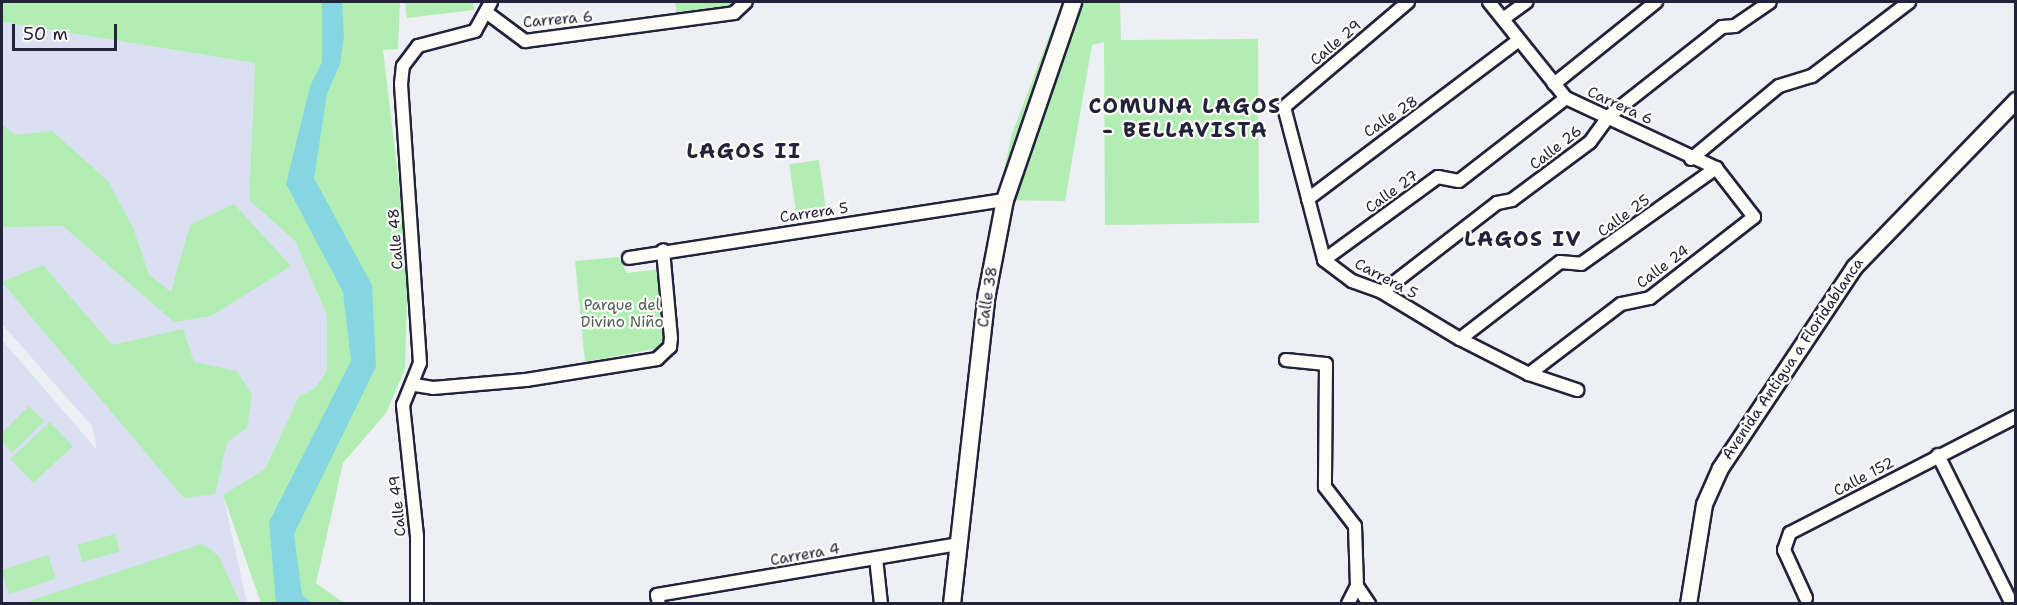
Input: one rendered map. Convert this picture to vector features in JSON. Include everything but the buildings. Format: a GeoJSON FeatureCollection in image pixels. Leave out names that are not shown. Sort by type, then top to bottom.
{"type":"FeatureCollection","features":[{"type":"Feature","properties":{"kind":"main road","name":"Calle 38"},"geometry":{"type":"LineString","coordinates":[[952,603],[987,294],[1005,200],[1073,2]]}},
{"type":"Feature","properties":{"kind":"street","name":"Calle 29"},"geometry":{"type":"LineString","coordinates":[[1308,199],[1284,107],[1408,2]]}},
{"type":"Feature","properties":{"kind":"street","name":"Carrera 6"},"geometry":{"type":"LineString","coordinates":[[1489,2],[1566,98],[1610,116],[1691,159],[1716,168]]}},
{"type":"Feature","properties":{"kind":"street"},"geometry":{"type":"LineString","coordinates":[[1503,19],[1527,2]]}},
{"type":"Feature","properties":{"kind":"street"},"geometry":{"type":"LineString","coordinates":[[1554,84],[1656,2]]}},
{"type":"Feature","properties":{"kind":"street","name":"Calle 26"},"geometry":{"type":"LineString","coordinates":[[1382,292],[1497,203],[1512,200],[1590,142],[1610,116],[1722,27],[1735,26],[1770,2]]}},
{"type":"Feature","properties":{"kind":"street"},"geometry":{"type":"LineString","coordinates":[[1691,159],[1779,86],[1812,76],[1909,2]]}},
{"type":"Feature","properties":{"kind":"street","name":"Carrera 6"},"geometry":{"type":"LineString","coordinates":[[488,7],[525,41],[724,15],[746,3]]}},
{"type":"Feature","properties":{"kind":"street","name":"Calle 48"},"geometry":{"type":"LineString","coordinates":[[403,405],[415,385],[420,363],[403,66],[418,46],[432,39],[475,31],[488,7]]}},
{"type":"Feature","properties":{"kind":"street","name":"Calle 28"},"geometry":{"type":"LineString","coordinates":[[1308,199],[1519,40]]}},
{"type":"Feature","properties":{"kind":"street","name":"Calle 27"},"geometry":{"type":"LineString","coordinates":[[1324,260],[1438,177],[1459,181],[1566,98]]}},
{"type":"Feature","properties":{"kind":"street","name":"Avenida Antigua a Floridablanca"},"geometry":{"type":"LineString","coordinates":[[1688,603],[1704,504],[1720,468],[1854,267],[2016,100]]}},
{"type":"Feature","properties":{"kind":"street","name":"Calle 24"},"geometry":{"type":"LineString","coordinates":[[1529,374],[1621,304],[1650,298],[1754,217],[1716,168]]}},
{"type":"Feature","properties":{"kind":"street","name":"Calle 25"},"geometry":{"type":"LineString","coordinates":[[1460,339],[1560,262],[1581,264],[1716,168]]}},
{"type":"Feature","properties":{"kind":"street"},"geometry":{"type":"LineString","coordinates":[[1308,199],[1324,260]]}},
{"type":"Feature","properties":{"kind":"street","name":"Carrera 5"},"geometry":{"type":"LineString","coordinates":[[629,258],[663,250],[1005,200]]}},
{"type":"Feature","properties":{"kind":"street"},"geometry":{"type":"LineString","coordinates":[[415,385],[526,380],[621,367],[657,359],[670,347],[663,250]]}},
{"type":"Feature","properties":{"kind":"street","name":"Carrera 5"},"geometry":{"type":"LineString","coordinates":[[1324,260],[1352,281],[1382,292],[1460,339],[1529,374],[1577,390]]}},
{"type":"Feature","properties":{"kind":"street"},"geometry":{"type":"LineString","coordinates":[[1286,360],[1326,364],[1325,488],[1355,526],[1357,586],[1348,603]]}},
{"type":"Feature","properties":{"kind":"street","name":"Calle 49"},"geometry":{"type":"LineString","coordinates":[[403,405],[417,536],[417,603]]}},
{"type":"Feature","properties":{"kind":"street","name":"Calle 152"},"geometry":{"type":"LineString","coordinates":[[1806,597],[1784,550],[1790,533],[2016,417]]}},
{"type":"Feature","properties":{"kind":"street"},"geometry":{"type":"LineString","coordinates":[[1938,456],[2012,603]]}},
{"type":"Feature","properties":{"kind":"street","name":"Carrera 4"},"geometry":{"type":"LineString","coordinates":[[658,599],[958,544]]}},
{"type":"Feature","properties":{"kind":"street"},"geometry":{"type":"LineString","coordinates":[[876,558],[881,603]]}},
{"type":"Feature","properties":{"kind":"street"},"geometry":{"type":"LineString","coordinates":[[1357,586],[1369,603]]}},
{"type":"Feature","properties":{"kind":"shaded area"},"geometry":{"type":"Polygon","coordinates":[[[2,22],[255,63],[249,200],[295,241],[327,315],[327,371],[314,389],[299,396],[265,469],[223,495],[247,603],[2,603],[2,340],[97,450],[92,426],[2,324],[2,22]]]}},
{"type":"Feature","properties":{"kind":"green space"},"geometry":{"type":"Polygon","coordinates":[[[2,2],[400,2],[398,49],[383,50],[408,260],[405,369],[386,413],[343,463],[316,583],[344,603],[261,603],[223,495],[265,469],[299,396],[314,389],[327,371],[327,315],[295,241],[249,200],[255,63],[2,22],[2,2]]]}},
{"type":"Feature","properties":{"kind":"green space"},"geometry":{"type":"Polygon","coordinates":[[[405,2],[473,2],[474,10],[407,18],[405,2]]]}},
{"type":"Feature","properties":{"kind":"green space"},"geometry":{"type":"Polygon","coordinates":[[[675,2],[740,2],[740,5],[677,16],[675,2]]]}},
{"type":"Feature","properties":{"kind":"green space"},"geometry":{"type":"Polygon","coordinates":[[[1062,2],[1120,2],[1121,40],[1258,39],[1259,223],[1105,225],[1104,42],[1092,45],[1065,201],[997,200],[1012,134],[1062,2]]]}},
{"type":"Feature","properties":{"kind":"green space"},"geometry":{"type":"Polygon","coordinates":[[[2,124],[15,135],[52,131],[108,181],[134,230],[149,275],[171,292],[190,225],[234,204],[291,266],[211,316],[174,322],[63,226],[2,227],[2,124]]]}},
{"type":"Feature","properties":{"kind":"green space"},"geometry":{"type":"Polygon","coordinates":[[[819,160],[827,214],[797,219],[789,164],[819,160]]]}},
{"type":"Feature","properties":{"kind":"green space","name":"Parque del Divino Niño"},"geometry":{"type":"Polygon","coordinates":[[[618,257],[627,273],[660,269],[664,347],[585,362],[575,261],[618,257]]]}},
{"type":"Feature","properties":{"kind":"green space"},"geometry":{"type":"Polygon","coordinates":[[[43,265],[112,345],[183,329],[194,362],[237,371],[252,395],[247,428],[227,442],[215,494],[184,498],[2,282],[43,265]]]}},
{"type":"Feature","properties":{"kind":"green space"},"geometry":{"type":"Polygon","coordinates":[[[29,406],[44,421],[12,453],[2,442],[2,433],[29,406]]]}},
{"type":"Feature","properties":{"kind":"green space"},"geometry":{"type":"Polygon","coordinates":[[[50,422],[73,446],[33,483],[11,459],[50,422]]]}},
{"type":"Feature","properties":{"kind":"green space"},"geometry":{"type":"Polygon","coordinates":[[[115,534],[120,551],[82,562],[78,545],[115,534]]]}},
{"type":"Feature","properties":{"kind":"green space"},"geometry":{"type":"Polygon","coordinates":[[[202,544],[218,555],[240,603],[24,603],[202,544]]]}},
{"type":"Feature","properties":{"kind":"green space"},"geometry":{"type":"Polygon","coordinates":[[[48,555],[56,579],[9,594],[2,570],[48,555]]]}},
{"type":"Feature","properties":{"kind":"water"},"geometry":{"type":"Polygon","coordinates":[[[322,2],[342,2],[344,36],[340,64],[327,94],[314,178],[372,285],[376,367],[294,534],[302,595],[312,603],[276,603],[269,522],[351,361],[343,292],[286,184],[310,86],[322,62],[322,2]]]}},
{"type":"Feature","properties":{"kind":"district","name":"COMUNA LAGOS - BELLAVISTA"},"geometry":{"type":"Point","coordinates":[1185,118]}},
{"type":"Feature","properties":{"kind":"district","name":"LAGOS II"},"geometry":{"type":"Point","coordinates":[744,151]}},
{"type":"Feature","properties":{"kind":"district","name":"LAGOS IV"},"geometry":{"type":"Point","coordinates":[1523,239]}}]}
